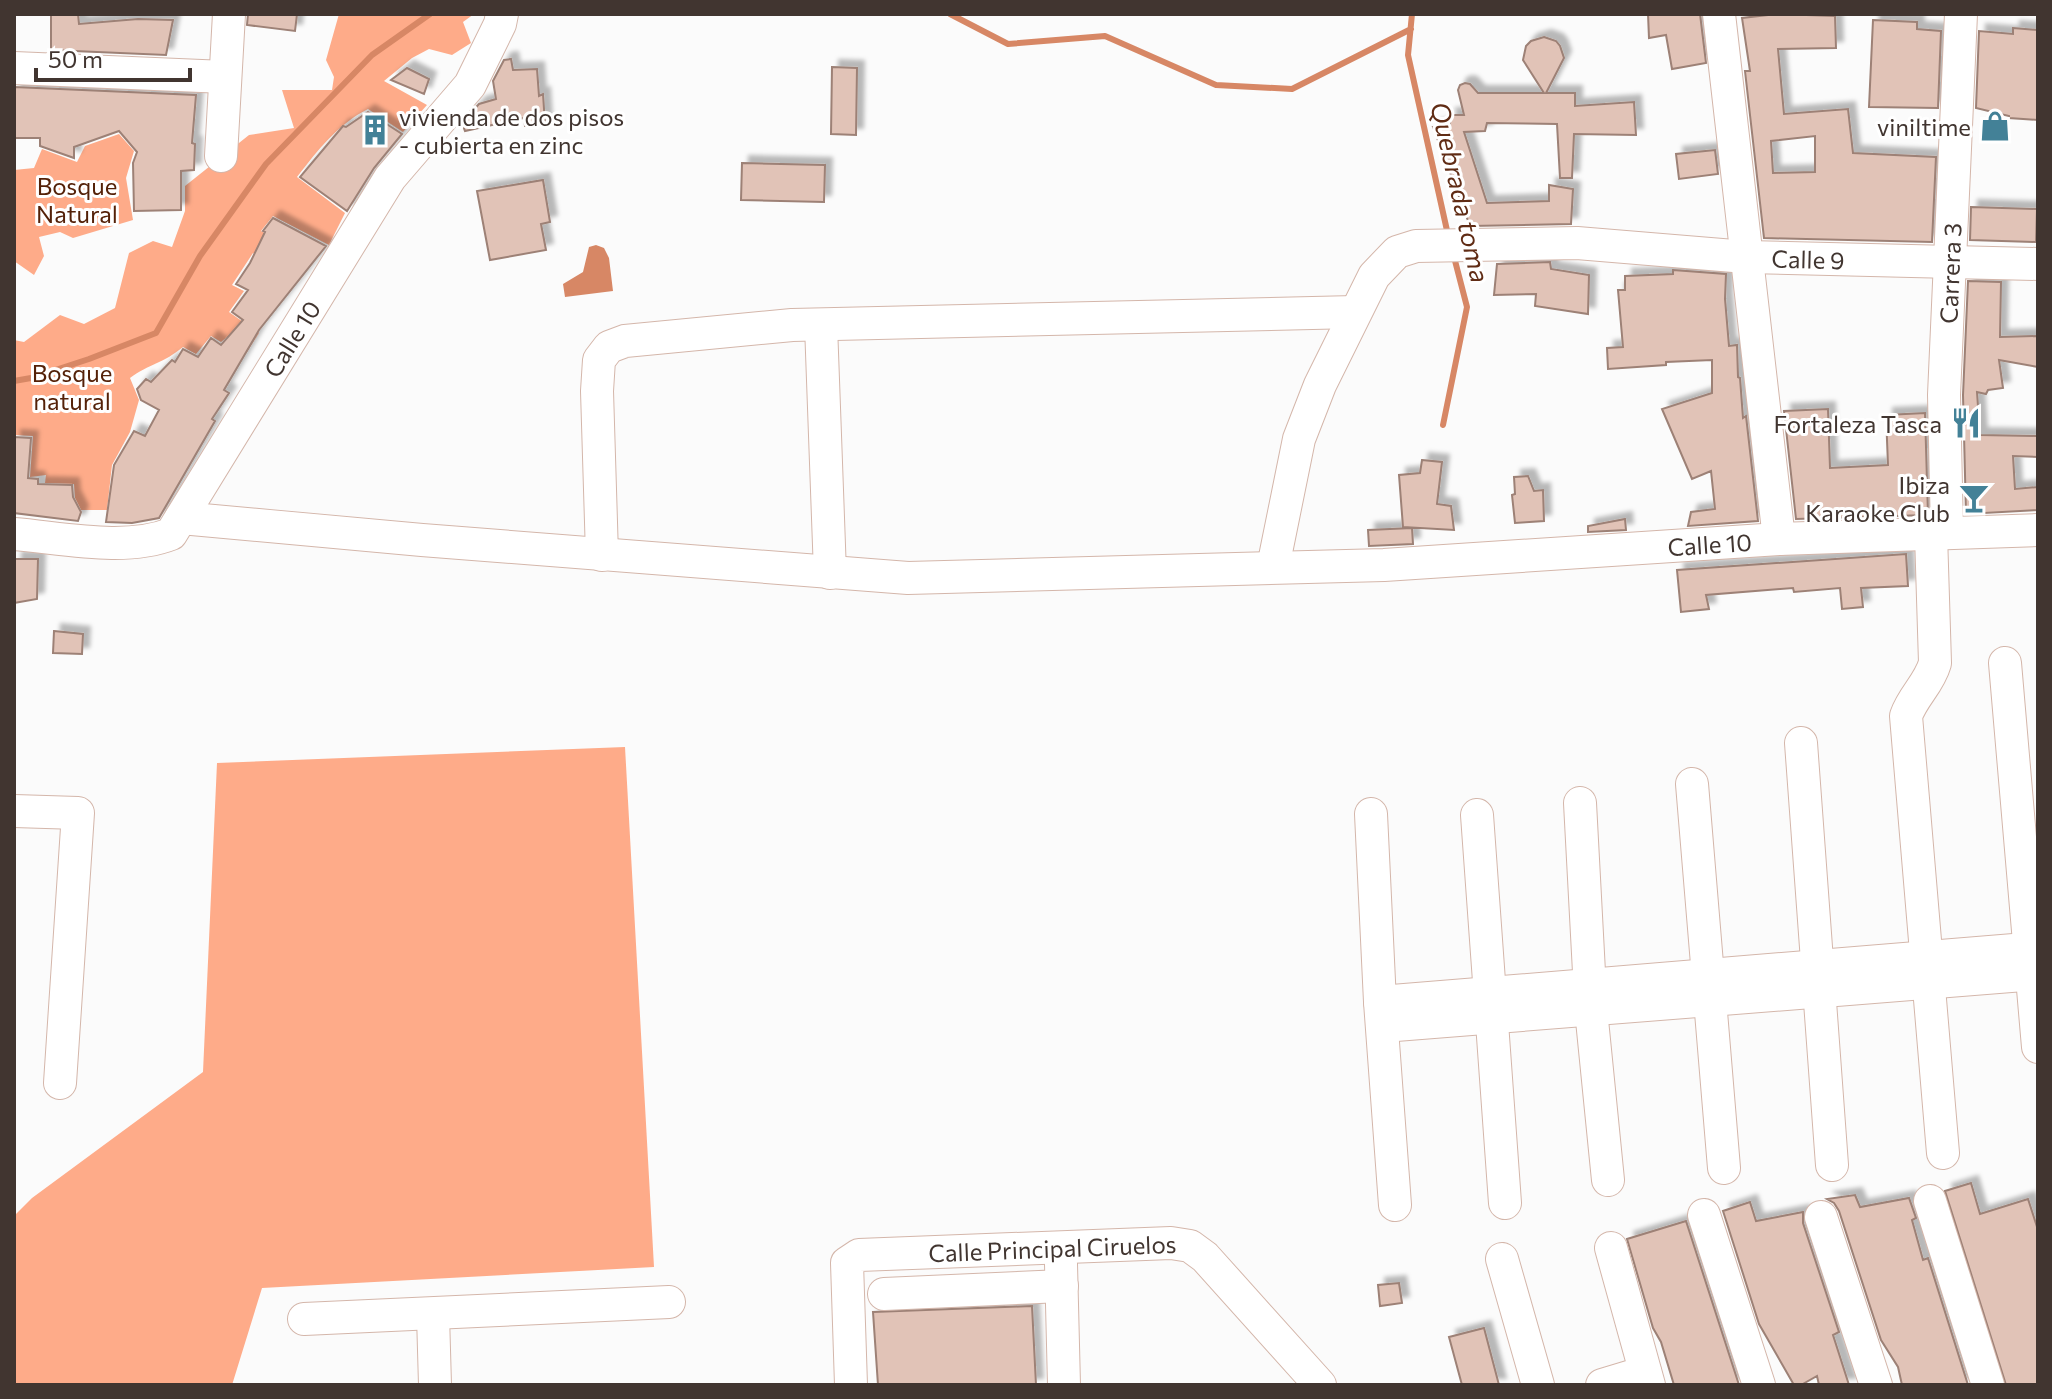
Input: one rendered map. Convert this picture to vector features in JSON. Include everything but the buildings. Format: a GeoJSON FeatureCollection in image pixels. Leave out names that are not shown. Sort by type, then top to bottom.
{"type":"FeatureCollection","features":[{"type":"Feature","properties":{"kind":"street"},"geometry":{"type":"LineString","coordinates":[[221,156],[229,14]]}},
{"type":"Feature","properties":{"kind":"street","name":"Calle 10"},"geometry":{"type":"LineString","coordinates":[[14,534],[128,543],[150,542],[171,534],[390,178],[470,85],[502,14]]}},
{"type":"Feature","properties":{"kind":"street"},"geometry":{"type":"LineString","coordinates":[[1719,14],[1779,539]]}},
{"type":"Feature","properties":{"kind":"street","name":"Carrera 3"},"geometry":{"type":"LineString","coordinates":[[1943,1153],[1906,716],[1910,704],[1931,677],[1935,663],[1961,14]]}},
{"type":"Feature","properties":{"kind":"street"},"geometry":{"type":"LineString","coordinates":[[14,68],[225,77]]}},
{"type":"Feature","properties":{"kind":"street","name":"Calle 9"},"geometry":{"type":"LineString","coordinates":[[1273,567],[1299,439],[1320,385],[1374,276],[1397,252],[1416,246],[1577,243],[1746,257],[2038,264]]}},
{"type":"Feature","properties":{"kind":"street"},"geometry":{"type":"LineString","coordinates":[[602,555],[597,391],[599,360],[609,347],[625,341],[792,325],[1355,312]]}},
{"type":"Feature","properties":{"kind":"street"},"geometry":{"type":"LineString","coordinates":[[821,325],[830,573]]}},
{"type":"Feature","properties":{"kind":"street","name":"Calle 10"},"geometry":{"type":"LineString","coordinates":[[181,518],[908,578],[1110,575],[1384,565],[1779,539],[2038,530]]}},
{"type":"Feature","properties":{"kind":"street"},"geometry":{"type":"LineString","coordinates":[[2005,663],[2034,961],[2038,1047]]}},
{"type":"Feature","properties":{"kind":"street"},"geometry":{"type":"LineString","coordinates":[[1801,743],[1832,1165]]}},
{"type":"Feature","properties":{"kind":"street"},"geometry":{"type":"LineString","coordinates":[[1692,784],[1724,1168]]}},
{"type":"Feature","properties":{"kind":"street"},"geometry":{"type":"LineString","coordinates":[[1580,803],[1591,997],[1608,1180]]}},
{"type":"Feature","properties":{"kind":"street"},"geometry":{"type":"LineString","coordinates":[[14,811],[78,813],[60,1083]]}},
{"type":"Feature","properties":{"kind":"street"},"geometry":{"type":"LineString","coordinates":[[1371,814],[1395,1205]]}},
{"type":"Feature","properties":{"kind":"street"},"geometry":{"type":"LineString","coordinates":[[1477,815],[1505,1203]]}},
{"type":"Feature","properties":{"kind":"street"},"geometry":{"type":"LineString","coordinates":[[1381,1014],[2034,961]]}},
{"type":"Feature","properties":{"kind":"street"},"geometry":{"type":"LineString","coordinates":[[1930,1201],[1988,1385]]}},
{"type":"Feature","properties":{"kind":"street"},"geometry":{"type":"LineString","coordinates":[[1704,1215],[1759,1385]]}},
{"type":"Feature","properties":{"kind":"street"},"geometry":{"type":"LineString","coordinates":[[1821,1217],[1876,1385]]}},
{"type":"Feature","properties":{"kind":"street","name":"Calle Principal Ciruelos"},"geometry":{"type":"LineString","coordinates":[[851,1385],[847,1263],[859,1255],[1171,1243],[1190,1246],[1205,1257],[1320,1385]]}},
{"type":"Feature","properties":{"kind":"street"},"geometry":{"type":"LineString","coordinates":[[1049,1248],[1064,1385]]}},
{"type":"Feature","properties":{"kind":"street"},"geometry":{"type":"LineString","coordinates":[[1602,1385],[1647,1378],[1611,1248]]}},
{"type":"Feature","properties":{"kind":"street"},"geometry":{"type":"LineString","coordinates":[[1502,1259],[1538,1385]]}},
{"type":"Feature","properties":{"kind":"street"},"geometry":{"type":"LineString","coordinates":[[884,1294],[1051,1286]]}},
{"type":"Feature","properties":{"kind":"street"},"geometry":{"type":"LineString","coordinates":[[1044,1385],[1051,1286]]}},
{"type":"Feature","properties":{"kind":"street"},"geometry":{"type":"LineString","coordinates":[[304,1319],[669,1302]]}},
{"type":"Feature","properties":{"kind":"street"},"geometry":{"type":"LineString","coordinates":[[433,1315],[435,1385]]}},
{"type":"Feature","properties":{"kind":"green space","name":"Bosque natural"},"geometry":{"type":"Polygon","coordinates":[[[339,14],[474,14],[463,22],[471,43],[452,55],[429,49],[412,58],[384,81],[427,105],[403,132],[368,109],[338,130],[313,157],[297,177],[345,213],[329,245],[273,216],[261,231],[314,260],[301,275],[253,253],[232,285],[244,291],[229,312],[259,333],[247,352],[227,337],[221,342],[211,336],[196,354],[183,347],[130,378],[139,400],[130,432],[112,465],[107,510],[81,510],[75,498],[74,484],[45,483],[46,475],[30,477],[33,436],[14,435],[14,340],[24,342],[60,315],[84,324],[115,308],[129,253],[153,241],[172,247],[185,211],[185,186],[249,135],[294,128],[282,90],[332,90],[334,77],[326,60],[339,14]]]}},
{"type":"Feature","properties":{"kind":"green space","name":"Bosque Natural"},"geometry":{"type":"Polygon","coordinates":[[[119,134],[134,151],[126,178],[133,220],[73,238],[60,232],[39,237],[44,256],[34,275],[14,261],[14,170],[34,168],[42,149],[77,162],[85,146],[119,134]]]}},
{"type":"Feature","properties":{"kind":"green space"},"geometry":{"type":"Polygon","coordinates":[[[625,747],[654,1267],[262,1288],[232,1385],[14,1385],[14,1216],[32,1198],[203,1072],[217,763],[625,747]]]}},
{"type":"Feature","properties":{"kind":"shaded area"},"geometry":{"type":"Polygon","coordinates":[[[596,245],[604,248],[609,258],[613,291],[565,297],[563,284],[583,272],[589,247],[596,245]]]}},
{"type":"Feature","properties":{"kind":"waterway"},"geometry":{"type":"LineString","coordinates":[[14,381],[89,359],[156,333],[200,256],[266,164],[372,55],[430,14]]}},
{"type":"Feature","properties":{"kind":"waterway"},"geometry":{"type":"LineString","coordinates":[[950,14],[1008,44],[1105,36],[1216,85],[1292,89],[1411,29]]}},
{"type":"Feature","properties":{"kind":"waterway","name":"Quebrada toma"},"geometry":{"type":"LineString","coordinates":[[1412,14],[1408,55],[1448,235]]}},
{"type":"Feature","properties":{"kind":"waterway","name":"Quebrada toma"},"geometry":{"type":"LineString","coordinates":[[1443,425],[1467,307],[1453,253]]}},
{"type":"Feature","properties":{"kind":"place","name":"viniltime"},"geometry":{"type":"Point","coordinates":[1995,126]}},
{"type":"Feature","properties":{"kind":"place","name":"vivienda de dos pisos - cubierta en zinc"},"geometry":{"type":"Point","coordinates":[375,130]}},
{"type":"Feature","properties":{"kind":"place","name":"Fortaleza Tasca"},"geometry":{"type":"Point","coordinates":[1966,423]}},
{"type":"Feature","properties":{"kind":"place","name":"Ibiza Karaoke Club"},"geometry":{"type":"Point","coordinates":[1974,498]}}]}
